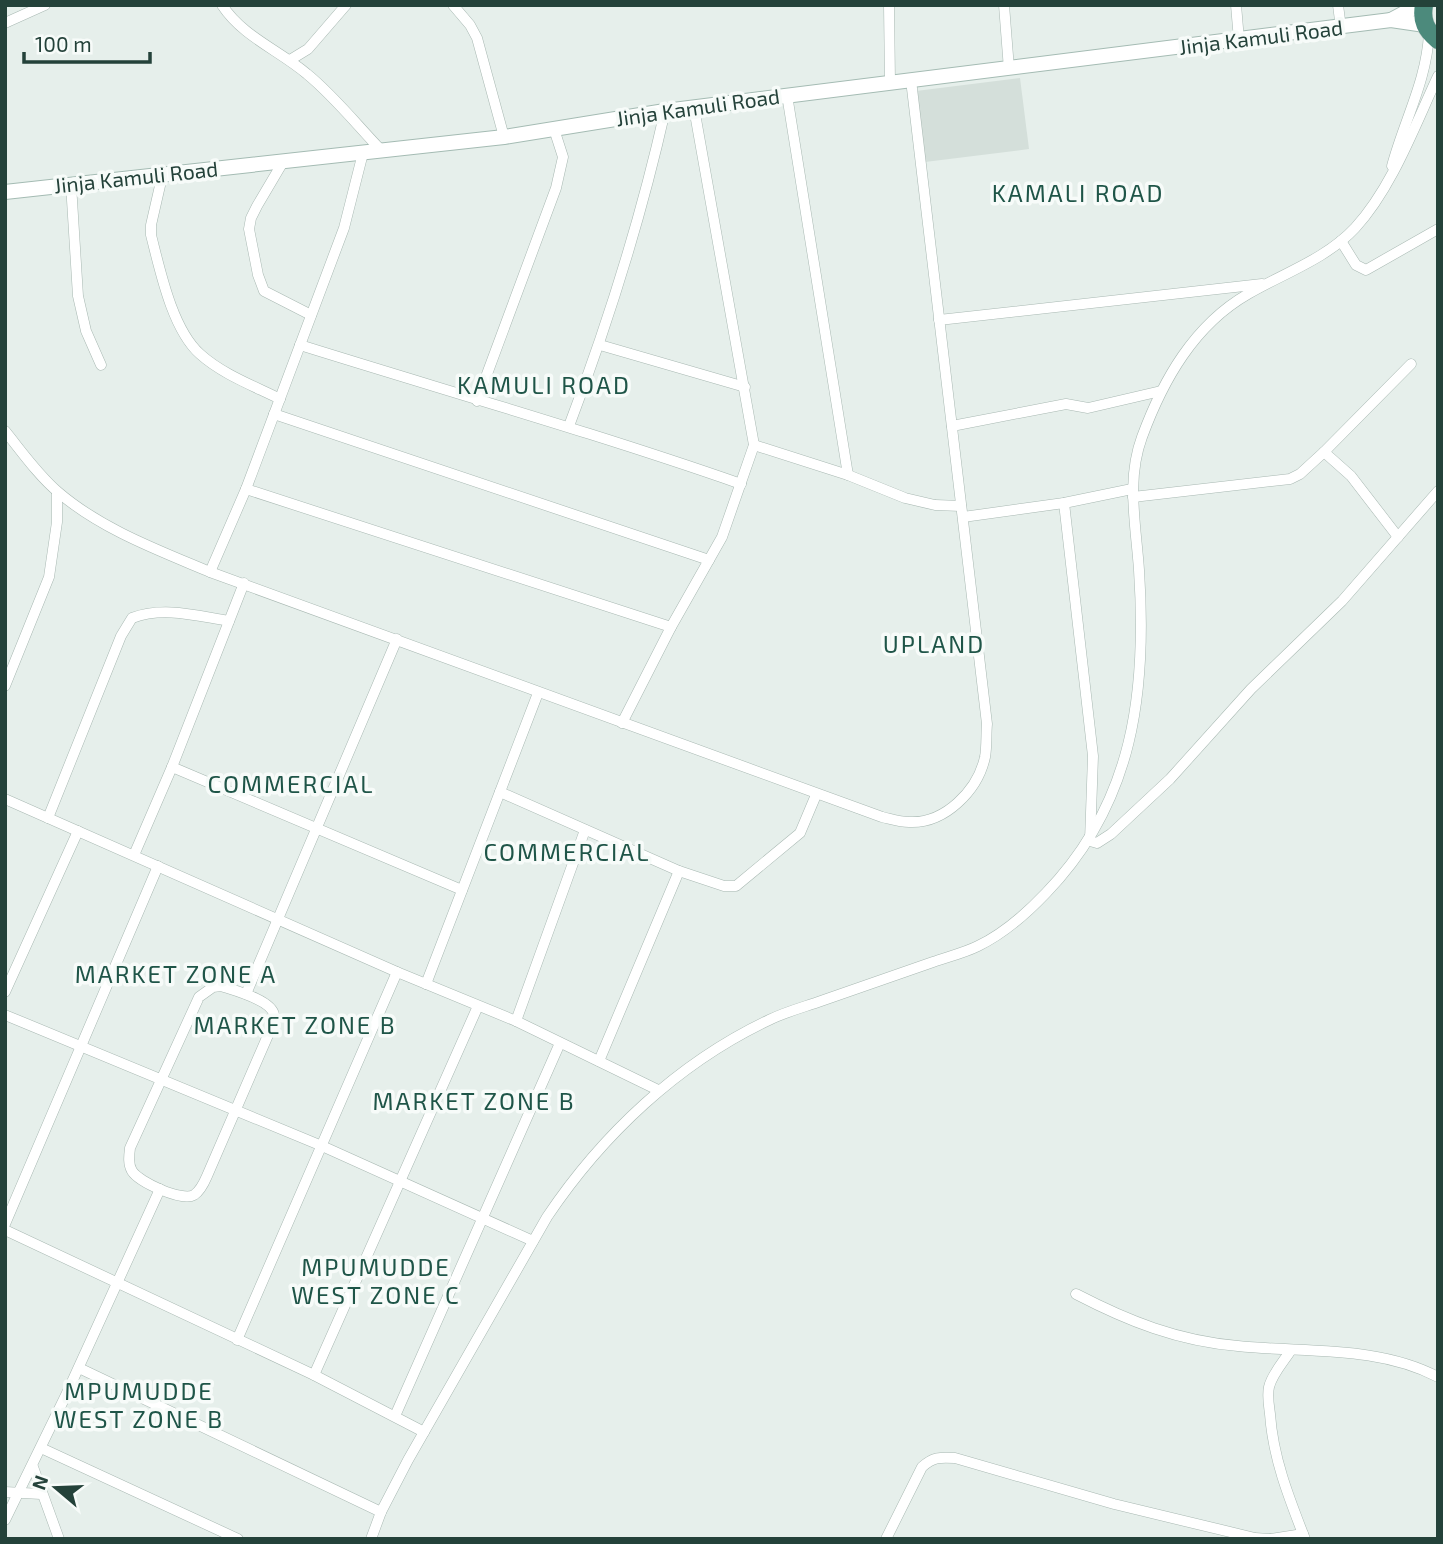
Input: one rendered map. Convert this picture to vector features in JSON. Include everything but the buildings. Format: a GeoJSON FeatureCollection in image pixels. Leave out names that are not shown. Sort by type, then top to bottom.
{"type":"FeatureCollection","features":[{"type":"Feature","properties":{"kind":"highway"},"geometry":{"type":"LineString","coordinates":[[1422,5],[1422,14],[1431,32]]}},
{"type":"Feature","properties":{"kind":"main road","name":"Jinja Kamuli Road"},"geometry":{"type":"LineString","coordinates":[[5,192],[162,177],[380,149],[504,137],[787,95],[1341,28],[1391,20],[1422,5]]}},
{"type":"Feature","properties":{"kind":"main road","name":"Jinja Kamuli Road"},"geometry":{"type":"LineString","coordinates":[[1391,20],[1431,32]]}},
{"type":"Feature","properties":{"kind":"street"},"geometry":{"type":"LineString","coordinates":[[5,23],[45,5]]}},
{"type":"Feature","properties":{"kind":"street"},"geometry":{"type":"LineString","coordinates":[[222,5],[231,19],[244,31],[290,60],[323,87],[380,149]]}},
{"type":"Feature","properties":{"kind":"street"},"geometry":{"type":"LineString","coordinates":[[290,60],[308,48],[346,5]]}},
{"type":"Feature","properties":{"kind":"street"},"geometry":{"type":"LineString","coordinates":[[453,5],[477,38],[504,137]]}},
{"type":"Feature","properties":{"kind":"street"},"geometry":{"type":"LineString","coordinates":[[889,5],[890,83]]}},
{"type":"Feature","properties":{"kind":"street"},"geometry":{"type":"LineString","coordinates":[[1004,5],[1009,69]]}},
{"type":"Feature","properties":{"kind":"street"},"geometry":{"type":"LineString","coordinates":[[1236,5],[1240,40]]}},
{"type":"Feature","properties":{"kind":"street"},"geometry":{"type":"LineString","coordinates":[[1338,5],[1341,28]]}},
{"type":"Feature","properties":{"kind":"street"},"geometry":{"type":"LineString","coordinates":[[1389,176],[1423,75],[1431,32]]}},
{"type":"Feature","properties":{"kind":"street"},"geometry":{"type":"LineString","coordinates":[[371,1539],[381,1512],[424,1432],[533,1241],[566,1189],[594,1156],[659,1090],[716,1049],[771,1019],[978,946],[1013,924],[1046,894],[1090,841],[1124,761],[1134,724],[1139,688],[1141,605],[1133,493],[1136,456],[1161,391],[1191,343],[1227,308],[1305,265],[1341,241],[1368,211],[1407,148],[1438,76]]}},
{"type":"Feature","properties":{"kind":"street"},"geometry":{"type":"LineString","coordinates":[[5,431],[57,492],[120,532],[210,572],[882,817],[911,822],[937,817],[958,803],[976,783],[985,756],[987,724],[911,80]]}},
{"type":"Feature","properties":{"kind":"street"},"geometry":{"type":"LineString","coordinates":[[787,95],[848,475]]}},
{"type":"Feature","properties":{"kind":"street"},"geometry":{"type":"LineString","coordinates":[[622,723],[671,627],[722,537],[754,445],[694,108]]}},
{"type":"Feature","properties":{"kind":"street"},"geometry":{"type":"LineString","coordinates":[[569,426],[600,345],[643,199],[665,111]]}},
{"type":"Feature","properties":{"kind":"street"},"geometry":{"type":"LineString","coordinates":[[477,401],[556,188],[563,157],[554,130]]}},
{"type":"Feature","properties":{"kind":"street"},"geometry":{"type":"LineString","coordinates":[[210,572],[246,489],[344,228],[363,153]]}},
{"type":"Feature","properties":{"kind":"street"},"geometry":{"type":"LineString","coordinates":[[283,162],[257,206],[249,229],[264,291],[311,315]]}},
{"type":"Feature","properties":{"kind":"street"},"geometry":{"type":"LineString","coordinates":[[162,177],[151,235],[172,307],[189,341],[208,360],[280,399]]}},
{"type":"Feature","properties":{"kind":"street"},"geometry":{"type":"LineString","coordinates":[[71,184],[78,296],[86,331],[101,365]]}},
{"type":"Feature","properties":{"kind":"street"},"geometry":{"type":"LineString","coordinates":[[1341,241],[1356,265],[1366,270],[1438,229]]}},
{"type":"Feature","properties":{"kind":"street"},"geometry":{"type":"LineString","coordinates":[[939,320],[1269,283]]}},
{"type":"Feature","properties":{"kind":"street"},"geometry":{"type":"LineString","coordinates":[[300,345],[477,401],[569,426],[741,484]]}},
{"type":"Feature","properties":{"kind":"street"},"geometry":{"type":"LineString","coordinates":[[600,345],[745,387]]}},
{"type":"Feature","properties":{"kind":"street"},"geometry":{"type":"LineString","coordinates":[[963,517],[1133,493],[1290,479],[1300,474],[1324,452],[1412,364]]}},
{"type":"Feature","properties":{"kind":"street"},"geometry":{"type":"LineString","coordinates":[[952,426],[1066,404],[1088,408],[1161,391]]}},
{"type":"Feature","properties":{"kind":"street"},"geometry":{"type":"LineString","coordinates":[[274,414],[709,560]]}},
{"type":"Feature","properties":{"kind":"street"},"geometry":{"type":"LineString","coordinates":[[754,445],[848,475],[919,502],[961,506]]}},
{"type":"Feature","properties":{"kind":"street"},"geometry":{"type":"LineString","coordinates":[[1324,452],[1351,476],[1398,537]]}},
{"type":"Feature","properties":{"kind":"street"},"geometry":{"type":"LineString","coordinates":[[246,489],[671,627]]}},
{"type":"Feature","properties":{"kind":"street"},"geometry":{"type":"LineString","coordinates":[[1090,841],[1097,843],[1104,840],[1170,779],[1251,689],[1342,601],[1438,491]]}},
{"type":"Feature","properties":{"kind":"street"},"geometry":{"type":"LineString","coordinates":[[5,687],[49,577],[57,522],[57,492]]}},
{"type":"Feature","properties":{"kind":"street"},"geometry":{"type":"LineString","coordinates":[[1064,503],[1093,756],[1090,841]]}},
{"type":"Feature","properties":{"kind":"street"},"geometry":{"type":"LineString","coordinates":[[134,855],[172,767],[244,583]]}},
{"type":"Feature","properties":{"kind":"street"},"geometry":{"type":"LineString","coordinates":[[48,818],[121,636],[132,618],[155,611],[229,621]]}},
{"type":"Feature","properties":{"kind":"street"},"geometry":{"type":"LineString","coordinates":[[246,994],[397,639]]}},
{"type":"Feature","properties":{"kind":"street"},"geometry":{"type":"LineString","coordinates":[[426,984],[538,693]]}},
{"type":"Feature","properties":{"kind":"street"},"geometry":{"type":"LineString","coordinates":[[172,767],[462,890]]}},
{"type":"Feature","properties":{"kind":"street"},"geometry":{"type":"LineString","coordinates":[[500,792],[679,871],[724,886],[736,886],[800,833],[816,794]]}},
{"type":"Feature","properties":{"kind":"street"},"geometry":{"type":"LineString","coordinates":[[5,799],[397,972],[516,1021],[659,1090]]}},
{"type":"Feature","properties":{"kind":"street"},"geometry":{"type":"LineString","coordinates":[[516,1021],[585,830]]}},
{"type":"Feature","properties":{"kind":"street"},"geometry":{"type":"LineString","coordinates":[[5,992],[78,831]]}},
{"type":"Feature","properties":{"kind":"street"},"geometry":{"type":"LineString","coordinates":[[5,1224],[158,866]]}},
{"type":"Feature","properties":{"kind":"street"},"geometry":{"type":"LineString","coordinates":[[599,1061],[679,871]]}},
{"type":"Feature","properties":{"kind":"street"},"geometry":{"type":"LineString","coordinates":[[237,1340],[397,972]]}},
{"type":"Feature","properties":{"kind":"street"},"geometry":{"type":"LineString","coordinates":[[221,986],[246,994],[271,1008],[274,1016],[236,1109],[201,1188],[194,1195],[183,1197],[160,1189],[139,1178],[132,1170],[130,1148],[199,997],[205,991],[221,986]]}},
{"type":"Feature","properties":{"kind":"street"},"geometry":{"type":"LineString","coordinates":[[314,1376],[478,1006]]}},
{"type":"Feature","properties":{"kind":"street"},"geometry":{"type":"LineString","coordinates":[[5,1015],[236,1109],[533,1241]]}},
{"type":"Feature","properties":{"kind":"street"},"geometry":{"type":"LineString","coordinates":[[396,1416],[560,1043]]}},
{"type":"Feature","properties":{"kind":"street"},"geometry":{"type":"LineString","coordinates":[[5,1520],[33,1467],[160,1189]]}},
{"type":"Feature","properties":{"kind":"street"},"geometry":{"type":"LineString","coordinates":[[5,1230],[314,1376],[424,1432]]}},
{"type":"Feature","properties":{"kind":"street"},"geometry":{"type":"LineString","coordinates":[[1076,1294],[1135,1323],[1174,1335],[1235,1346],[1385,1357],[1424,1369],[1438,1377]]}},
{"type":"Feature","properties":{"kind":"street"},"geometry":{"type":"LineString","coordinates":[[887,1539],[922,1467],[930,1460],[940,1457],[955,1458],[1114,1504],[1255,1538],[1304,1536],[1278,1467],[1268,1398],[1272,1378],[1291,1350]]}},
{"type":"Feature","properties":{"kind":"street"},"geometry":{"type":"LineString","coordinates":[[79,1367],[381,1512]]}},
{"type":"Feature","properties":{"kind":"street"},"geometry":{"type":"LineString","coordinates":[[41,1448],[238,1539]]}},
{"type":"Feature","properties":{"kind":"street"},"geometry":{"type":"LineString","coordinates":[[33,1467],[59,1539]]}},
{"type":"Feature","properties":{"kind":"street"},"geometry":{"type":"LineString","coordinates":[[5,1492],[41,1494]]}},
{"type":"Feature","properties":{"kind":"shaded area"},"geometry":{"type":"Polygon","coordinates":[[[1020,78],[1029,149],[925,162],[916,91],[1020,78]]]}},
{"type":"Feature","properties":{"kind":"district","name":"KAMALI ROAD"},"geometry":{"type":"Point","coordinates":[1078,194]}},
{"type":"Feature","properties":{"kind":"district","name":"KAMULI ROAD"},"geometry":{"type":"Point","coordinates":[544,386]}},
{"type":"Feature","properties":{"kind":"district","name":"UPLAND"},"geometry":{"type":"Point","coordinates":[934,645]}},
{"type":"Feature","properties":{"kind":"district","name":"COMMERCIAL"},"geometry":{"type":"Point","coordinates":[291,785]}},
{"type":"Feature","properties":{"kind":"district","name":"COMMERCIAL"},"geometry":{"type":"Point","coordinates":[567,853]}},
{"type":"Feature","properties":{"kind":"district","name":"MARKET ZONE A"},"geometry":{"type":"Point","coordinates":[176,975]}},
{"type":"Feature","properties":{"kind":"district","name":"MARKET ZONE B"},"geometry":{"type":"Point","coordinates":[295,1026]}},
{"type":"Feature","properties":{"kind":"district","name":"MARKET ZONE B"},"geometry":{"type":"Point","coordinates":[474,1102]}},
{"type":"Feature","properties":{"kind":"district","name":"MPUMUDDE WEST ZONE C"},"geometry":{"type":"Point","coordinates":[376,1282]}},
{"type":"Feature","properties":{"kind":"district","name":"MPUMUDDE WEST ZONE B"},"geometry":{"type":"Point","coordinates":[139,1406]}}]}
